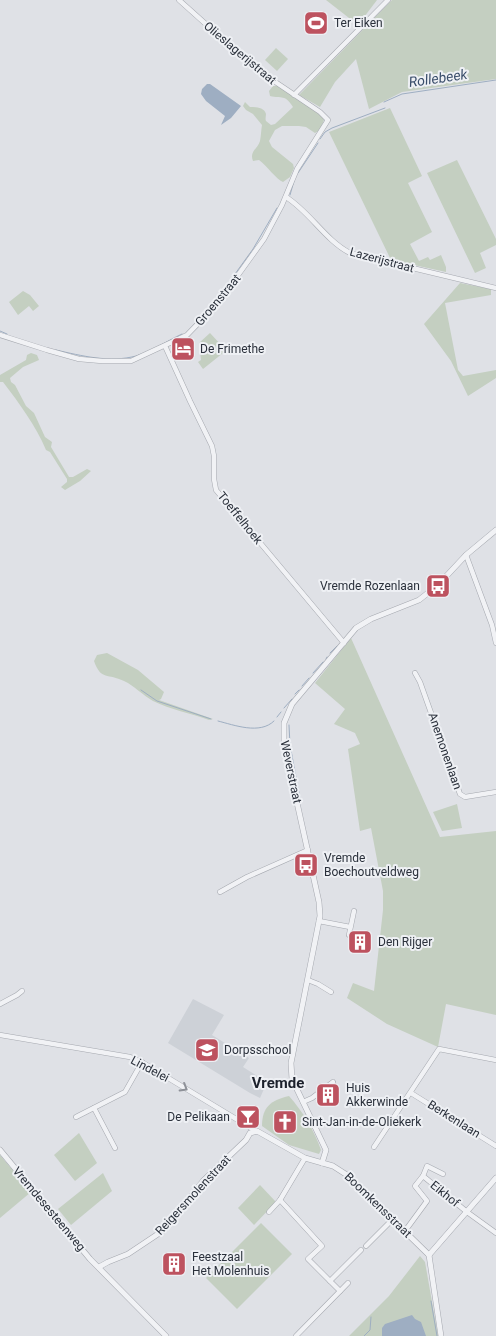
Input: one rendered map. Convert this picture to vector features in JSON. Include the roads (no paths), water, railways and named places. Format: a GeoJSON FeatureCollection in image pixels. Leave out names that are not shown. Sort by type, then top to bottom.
{"type":"FeatureCollection","features":[{"type":"Feature","properties":{"kind":"street","name":"Olieslagerijstraat"},"geometry":{"type":"LineString","coordinates":[[179,0],[256,68],[320,112],[328,120]]}},
{"type":"Feature","properties":{"kind":"street"},"geometry":{"type":"LineString","coordinates":[[294,95],[388,0]]}},
{"type":"Feature","properties":{"kind":"street","name":"Groenstraat"},"geometry":{"type":"LineString","coordinates":[[0,335],[79,359],[131,361],[187,335],[218,304],[264,239],[286,197],[297,169],[328,120]]}},
{"type":"Feature","properties":{"kind":"street","name":"Lazerijstraat"},"geometry":{"type":"LineString","coordinates":[[286,197],[303,210],[339,246],[350,253],[496,288]]}},
{"type":"Feature","properties":{"kind":"street","name":"Toeffelhoek"},"geometry":{"type":"LineString","coordinates":[[165,346],[212,446],[216,490],[344,642]]}},
{"type":"Feature","properties":{"kind":"street","name":"Weverstraat"},"geometry":{"type":"LineString","coordinates":[[303,1102],[292,1080],[291,1063],[319,921],[319,902],[284,744],[284,723],[292,704],[344,642],[363,623],[419,600],[438,585],[466,556],[496,530]]}},
{"type":"Feature","properties":{"kind":"street"},"geometry":{"type":"LineString","coordinates":[[466,556],[494,624],[496,643]]}},
{"type":"Feature","properties":{"kind":"street","name":"Anemonenlaan"},"geometry":{"type":"LineString","coordinates":[[415,673],[420,682],[460,794],[465,797],[496,792]]}},
{"type":"Feature","properties":{"kind":"street"},"geometry":{"type":"LineString","coordinates":[[220,892],[247,876],[308,850]]}},
{"type":"Feature","properties":{"kind":"street"},"geometry":{"type":"LineString","coordinates":[[349,935],[354,911]]}},
{"type":"Feature","properties":{"kind":"street"},"geometry":{"type":"LineString","coordinates":[[319,921],[350,927]]}},
{"type":"Feature","properties":{"kind":"street"},"geometry":{"type":"LineString","coordinates":[[308,980],[331,992]]}},
{"type":"Feature","properties":{"kind":"street"},"geometry":{"type":"LineString","coordinates":[[0,1004],[22,991]]}},
{"type":"Feature","properties":{"kind":"street","name":"Lindelei"},"geometry":{"type":"LineString","coordinates":[[0,1035],[130,1057],[142,1062],[227,1114],[249,1125],[252,1130],[257,1131]]}},
{"type":"Feature","properties":{"kind":"street"},"geometry":{"type":"LineString","coordinates":[[374,1147],[440,1049],[496,1060]]}},
{"type":"Feature","properties":{"kind":"street"},"geometry":{"type":"LineString","coordinates":[[76,1117],[124,1092],[142,1062]]}},
{"type":"Feature","properties":{"kind":"street"},"geometry":{"type":"LineString","coordinates":[[322,1163],[326,1150],[303,1102],[312,1098],[333,1082]]}},
{"type":"Feature","properties":{"kind":"street","name":"Berkenlaan"},"geometry":{"type":"LineString","coordinates":[[411,1093],[496,1146]]}},
{"type":"Feature","properties":{"kind":"street"},"geometry":{"type":"LineString","coordinates":[[94,1108],[115,1148]]}},
{"type":"Feature","properties":{"kind":"street","name":"Boomkensstraat"},"geometry":{"type":"LineString","coordinates":[[257,1131],[305,1158],[333,1166],[347,1175],[428,1255]]}},
{"type":"Feature","properties":{"kind":"street","name":"Reigersmolenstraat"},"geometry":{"type":"LineString","coordinates":[[99,1268],[128,1254],[163,1231],[203,1181],[250,1134],[257,1131]]}},
{"type":"Feature","properties":{"kind":"street","name":"Vremdesesteenweg"},"geometry":{"type":"LineString","coordinates":[[0,1150],[76,1243],[166,1336]]}},
{"type":"Feature","properties":{"kind":"street"},"geometry":{"type":"LineString","coordinates":[[269,1212],[280,1200],[305,1158]]}},
{"type":"Feature","properties":{"kind":"street","name":"Eikhof"},"geometry":{"type":"LineString","coordinates":[[405,1231],[427,1201],[415,1186],[423,1176],[427,1166],[443,1174]]}},
{"type":"Feature","properties":{"kind":"street","name":"Eikhof"},"geometry":{"type":"LineString","coordinates":[[423,1176],[496,1233]]}},
{"type":"Feature","properties":{"kind":"street"},"geometry":{"type":"LineString","coordinates":[[441,1336],[428,1255],[496,1178]]}},
{"type":"Feature","properties":{"kind":"street"},"geometry":{"type":"LineString","coordinates":[[280,1200],[322,1246],[308,1259],[340,1292]]}},
{"type":"Feature","properties":{"kind":"street"},"geometry":{"type":"LineString","coordinates":[[366,1246],[393,1219]]}},
{"type":"Feature","properties":{"kind":"street"},"geometry":{"type":"LineString","coordinates":[[330,1282],[361,1250]]}},
{"type":"Feature","properties":{"kind":"street"},"geometry":{"type":"LineString","coordinates":[[296,1336],[348,1283]]}},
{"type":"Feature","properties":{"kind":"water"},"geometry":{"type":"Polygon","coordinates":[[[207,84],[210,84],[241,106],[231,118],[221,125],[225,116],[206,101],[201,94],[202,89],[207,84]]]}},
{"type":"Feature","properties":{"kind":"water"},"geometry":{"type":"Polygon","coordinates":[[[412,1315],[421,1322],[426,1336],[382,1336],[382,1328],[385,1324],[412,1315]]]}},
{"type":"Feature","properties":{"kind":"waterway","name":"Rollebeek"},"geometry":{"type":"LineString","coordinates":[[384,102],[402,94],[496,80]]}},
{"type":"Feature","properties":{"kind":"waterway","name":"Rollebeek"},"geometry":{"type":"LineString","coordinates":[[320,139],[325,132],[332,128],[385,108]]}},
{"type":"Feature","properties":{"kind":"waterway","name":"Rollebeek"},"geometry":{"type":"LineString","coordinates":[[298,173],[318,143]]}},
{"type":"Feature","properties":{"kind":"waterway","name":"Rollebeek"},"geometry":{"type":"LineString","coordinates":[[290,195],[294,181]]}},
{"type":"Feature","properties":{"kind":"waterway","name":"Rollebeek"},"geometry":{"type":"LineString","coordinates":[[217,299],[253,249],[277,208]]}},
{"type":"Feature","properties":{"kind":"waterway","name":"Rollebeek"},"geometry":{"type":"LineString","coordinates":[[0,331],[7,334]]}},
{"type":"Feature","properties":{"kind":"waterway","name":"Rollebeek"},"geometry":{"type":"LineString","coordinates":[[56,350],[96,358],[126,358],[148,351],[182,334]]}},
{"type":"Feature","properties":{"kind":"waterway"},"geometry":{"type":"LineString","coordinates":[[330,653],[337,646]]}},
{"type":"Feature","properties":{"kind":"waterway"},"geometry":{"type":"LineString","coordinates":[[313,673],[323,662]]}},
{"type":"Feature","properties":{"kind":"waterway"},"geometry":{"type":"LineString","coordinates":[[302,686],[309,678]]}},
{"type":"Feature","properties":{"kind":"waterway"},"geometry":{"type":"LineString","coordinates":[[141,690],[157,701],[211,719]]}},
{"type":"Feature","properties":{"kind":"waterway"},"geometry":{"type":"LineString","coordinates":[[295,694],[299,690]]}},
{"type":"Feature","properties":{"kind":"waterway"},"geometry":{"type":"LineString","coordinates":[[284,708],[292,699]]}},
{"type":"Feature","properties":{"kind":"waterway"},"geometry":{"type":"LineString","coordinates":[[277,717],[281,712]]}},
{"type":"Feature","properties":{"kind":"waterway"},"geometry":{"type":"LineString","coordinates":[[218,721],[247,728],[262,727],[274,721]]}},
{"type":"Feature","properties":{"kind":"waterway"},"geometry":{"type":"LineString","coordinates":[[289,725],[290,745],[300,798]]}},
{"type":"Feature","properties":{"kind":"waterway"},"geometry":{"type":"LineString","coordinates":[[431,1301],[437,1336]]}},
{"type":"Feature","properties":{"kind":"waterway"},"geometry":{"type":"LineString","coordinates":[[364,1336],[370,1330],[371,1317]]}},
{"type":"Feature","properties":{"kind":"place","name":"Ter Eiken"},"geometry":{"type":"Point","coordinates":[316,23]}},
{"type":"Feature","properties":{"kind":"place","name":"De Frimethe"},"geometry":{"type":"Point","coordinates":[183,349]}},
{"type":"Feature","properties":{"kind":"place","name":"Vremde Rozenlaan"},"geometry":{"type":"Point","coordinates":[438,586]}},
{"type":"Feature","properties":{"kind":"place","name":"Vremde Boechoutveldweg"},"geometry":{"type":"Point","coordinates":[306,865]}},
{"type":"Feature","properties":{"kind":"place","name":"Den Rijger"},"geometry":{"type":"Point","coordinates":[360,942]}},
{"type":"Feature","properties":{"kind":"place","name":"Dorpsschool"},"geometry":{"type":"Point","coordinates":[207,1050]}},
{"type":"Feature","properties":{"kind":"place","name":"Huis Akkerwinde"},"geometry":{"type":"Point","coordinates":[328,1095]}},
{"type":"Feature","properties":{"kind":"place","name":"De Pelikaan"},"geometry":{"type":"Point","coordinates":[248,1117]}},
{"type":"Feature","properties":{"kind":"place","name":"Sint-Jan-in-de-Oliekerk"},"geometry":{"type":"Point","coordinates":[285,1122]}},
{"type":"Feature","properties":{"kind":"place","name":"Feestzaal Het Molenhuis"},"geometry":{"type":"Point","coordinates":[174,1264]}},
{"type":"Feature","properties":{"kind":"district","name":"Vremde"},"geometry":{"type":"Point","coordinates":[278,1083]}}]}
